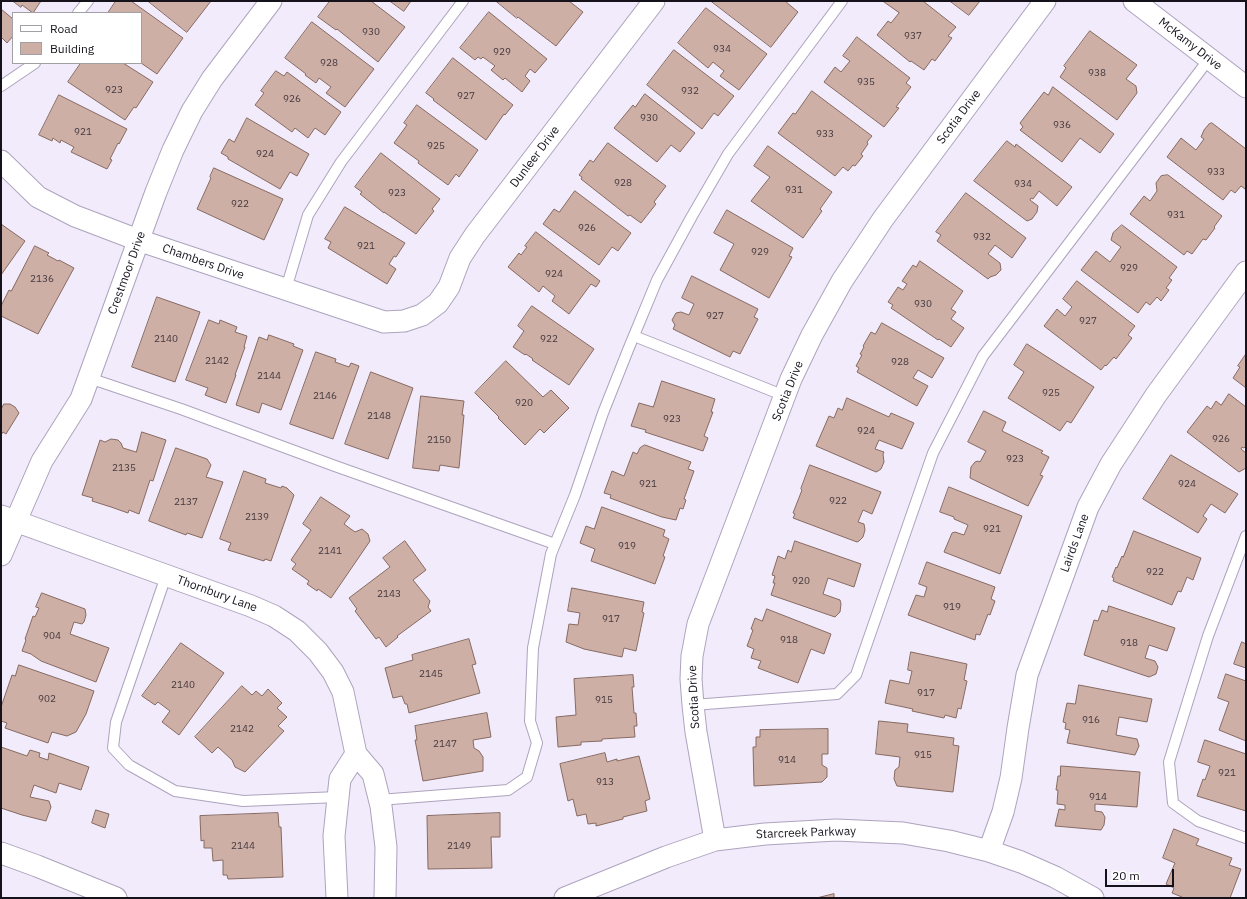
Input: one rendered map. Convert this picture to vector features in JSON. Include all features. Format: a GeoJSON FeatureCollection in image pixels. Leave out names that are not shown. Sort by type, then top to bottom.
{"type":"FeatureCollection","features":[{"type":"Feature","properties":{"kind":"street","name":"Crestmoor Drive"},"geometry":{"type":"LineString","coordinates":[[1,554],[8,519],[42,461],[81,400],[172,150],[192,111],[212,79],[271,1]]}},
{"type":"Feature","properties":{"kind":"street","name":"Dunleer Drive"},"geometry":{"type":"LineString","coordinates":[[422,315],[438,302],[450,286],[460,258],[475,235],[654,1]]}},
{"type":"Feature","properties":{"kind":"street","name":"Scotia Drive"},"geometry":{"type":"LineString","coordinates":[[715,840],[696,732],[691,679],[692,656],[698,624],[791,379],[812,335],[842,281],[883,219],[1045,1]]}},
{"type":"Feature","properties":{"kind":"street","name":"McKamy Drive"},"geometry":{"type":"LineString","coordinates":[[1134,1],[1246,88]]}},
{"type":"Feature","properties":{"kind":"street","name":"Chambers Drive"},"geometry":{"type":"LineString","coordinates":[[1,161],[38,197],[75,216],[138,240],[384,322],[404,321],[422,315]]}},
{"type":"Feature","properties":{"kind":"street","name":"Lairds Lane"},"geometry":{"type":"LineString","coordinates":[[988,851],[1003,812],[1011,778],[1027,675],[1088,506],[1111,464],[1156,395],[1246,272]]}},
{"type":"Feature","properties":{"kind":"street","name":"Thornbury Lane"},"geometry":{"type":"LineString","coordinates":[[8,519],[251,606],[274,616],[297,631],[318,652],[333,672],[343,692],[356,754],[372,774],[379,800],[386,846],[385,898]]}},
{"type":"Feature","properties":{"kind":"street"},"geometry":{"type":"LineString","coordinates":[[337,898],[334,836],[340,779],[356,754]]}},
{"type":"Feature","properties":{"kind":"street","name":"Starcreek Parkway"},"geometry":{"type":"LineString","coordinates":[[565,898],[666,857],[715,840],[765,834],[836,830],[903,833],[949,841],[988,851],[1021,862],[1055,877],[1093,898]]}},
{"type":"Feature","properties":{"kind":"street"},"geometry":{"type":"LineString","coordinates":[[1,853],[116,898]]}},
{"type":"Feature","properties":{"kind":"lane"},"geometry":{"type":"LineString","coordinates":[[79,12],[88,1]]}},
{"type":"Feature","properties":{"kind":"lane"},"geometry":{"type":"LineString","coordinates":[[286,289],[308,215],[341,162],[463,1]]}},
{"type":"Feature","properties":{"kind":"lane"},"geometry":{"type":"LineString","coordinates":[[379,800],[508,790],[527,777],[537,743],[530,721],[533,648],[551,554],[575,495],[603,413],[634,336],[657,280],[728,154],[842,1]]}},
{"type":"Feature","properties":{"kind":"lane"},"geometry":{"type":"LineString","coordinates":[[693,705],[837,694],[856,675],[933,452],[983,356],[1209,59]]}},
{"type":"Feature","properties":{"kind":"lane"},"geometry":{"type":"LineString","coordinates":[[1,86],[34,64]]}},
{"type":"Feature","properties":{"kind":"lane"},"geometry":{"type":"LineString","coordinates":[[634,336],[785,396]]}},
{"type":"Feature","properties":{"kind":"lane"},"geometry":{"type":"LineString","coordinates":[[90,378],[181,409],[335,466],[555,544]]}},
{"type":"Feature","properties":{"kind":"lane"},"geometry":{"type":"LineString","coordinates":[[1246,536],[1208,636],[1169,762],[1173,803],[1198,821],[1246,838]]}},
{"type":"Feature","properties":{"kind":"lane"},"geometry":{"type":"LineString","coordinates":[[166,576],[116,722],[113,748],[130,765],[175,791],[243,801],[338,797]]}},
{"type":"Feature","properties":{"kind":"building"},"geometry":{"type":"Polygon","coordinates":[[[13,1],[41,1],[34,12],[22,5],[21,7],[13,1]]]}},
{"type":"Feature","properties":{"kind":"building"},"geometry":{"type":"Polygon","coordinates":[[[116,1],[131,1],[183,38],[157,74],[142,64],[142,12],[109,12],[116,1]]]}},
{"type":"Feature","properties":{"kind":"building"},"geometry":{"type":"Polygon","coordinates":[[[148,1],[211,1],[187,32],[148,1]]]}},
{"type":"Feature","properties":{"kind":"building"},"geometry":{"type":"Polygon","coordinates":[[[330,1],[371,1],[405,27],[378,62],[337,29],[336,30],[318,17],[330,1]]]}},
{"type":"Feature","properties":{"kind":"building"},"geometry":{"type":"Polygon","coordinates":[[[390,1],[411,1],[404,11],[390,1]]]}},
{"type":"Feature","properties":{"kind":"building"},"geometry":{"type":"Polygon","coordinates":[[[496,1],[569,1],[583,12],[556,46],[496,1]]]}},
{"type":"Feature","properties":{"kind":"building"},"geometry":{"type":"Polygon","coordinates":[[[711,1],[785,1],[798,12],[771,47],[711,1]]]}},
{"type":"Feature","properties":{"kind":"building"},"geometry":{"type":"Polygon","coordinates":[[[883,1],[923,1],[956,27],[948,36],[952,38],[935,61],[932,59],[924,70],[911,61],[910,62],[877,35],[888,21],[891,23],[899,13],[883,1]]]}},
{"type":"Feature","properties":{"kind":"building"},"geometry":{"type":"Polygon","coordinates":[[[950,1],[980,1],[969,15],[950,1]]]}},
{"type":"Feature","properties":{"kind":"building"},"geometry":{"type":"Polygon","coordinates":[[[706,8],[767,54],[739,90],[720,76],[724,71],[713,62],[708,68],[678,43],[706,8]]]}},
{"type":"Feature","properties":{"kind":"building"},"geometry":{"type":"Polygon","coordinates":[[[1,9],[12,18],[12,37],[7,43],[1,37],[1,9]]]}},
{"type":"Feature","properties":{"kind":"building"},"geometry":{"type":"Polygon","coordinates":[[[489,12],[547,59],[535,73],[530,69],[525,76],[530,81],[522,92],[505,78],[503,80],[491,70],[495,66],[483,57],[481,59],[478,57],[475,60],[460,48],[489,12]]]}},
{"type":"Feature","properties":{"kind":"building"},"geometry":{"type":"Polygon","coordinates":[[[312,22],[374,69],[345,107],[326,93],[331,87],[319,78],[316,83],[285,58],[312,22]]]}},
{"type":"Feature","properties":{"kind":"building"},"geometry":{"type":"Polygon","coordinates":[[[1090,31],[1137,65],[1126,79],[1136,86],[1137,93],[1117,120],[1060,77],[1066,68],[1064,66],[1090,31]]]}},
{"type":"Feature","properties":{"kind":"building"},"geometry":{"type":"Polygon","coordinates":[[[857,37],[910,78],[906,83],[911,87],[896,107],[899,108],[884,127],[824,82],[835,67],[841,72],[850,61],[843,56],[857,37]]]}},
{"type":"Feature","properties":{"kind":"building"},"geometry":{"type":"Polygon","coordinates":[[[674,50],[734,96],[718,116],[714,113],[702,129],[647,85],[674,50]]]}},
{"type":"Feature","properties":{"kind":"building"},"geometry":{"type":"Polygon","coordinates":[[[453,58],[513,105],[505,115],[504,114],[486,140],[426,93],[453,58]]]}},
{"type":"Feature","properties":{"kind":"building"},"geometry":{"type":"Polygon","coordinates":[[[80,64],[125,64],[153,82],[136,108],[134,107],[125,120],[68,82],[80,64]]]}},
{"type":"Feature","properties":{"kind":"building"},"geometry":{"type":"Polygon","coordinates":[[[276,71],[284,76],[287,72],[341,112],[325,135],[315,128],[308,138],[295,128],[292,132],[255,105],[264,93],[261,91],[276,71]]]}},
{"type":"Feature","properties":{"kind":"building"},"geometry":{"type":"Polygon","coordinates":[[[1053,87],[1114,134],[1100,153],[1080,138],[1062,162],[1020,130],[1023,127],[1020,123],[1044,92],[1048,95],[1053,87]]]}},
{"type":"Feature","properties":{"kind":"building"},"geometry":{"type":"Polygon","coordinates":[[[812,91],[872,136],[861,154],[863,156],[855,166],[853,165],[848,171],[843,167],[835,176],[778,133],[793,113],[795,114],[812,91]]]}},
{"type":"Feature","properties":{"kind":"building"},"geometry":{"type":"Polygon","coordinates":[[[645,94],[695,133],[680,152],[671,145],[657,162],[614,128],[633,105],[635,107],[645,94]]]}},
{"type":"Feature","properties":{"kind":"building"},"geometry":{"type":"Polygon","coordinates":[[[59,95],[127,129],[110,159],[112,160],[107,169],[71,152],[74,147],[61,140],[60,143],[53,138],[52,141],[39,135],[59,95]]]}},
{"type":"Feature","properties":{"kind":"building"},"geometry":{"type":"Polygon","coordinates":[[[417,105],[478,150],[459,177],[456,174],[448,185],[394,143],[407,125],[404,123],[417,105]]]}},
{"type":"Feature","properties":{"kind":"building"},"geometry":{"type":"Polygon","coordinates":[[[247,118],[309,154],[297,176],[290,172],[280,189],[228,159],[228,157],[221,153],[229,139],[234,142],[247,118]]]}},
{"type":"Feature","properties":{"kind":"building"},"geometry":{"type":"Polygon","coordinates":[[[1212,123],[1246,149],[1246,187],[1245,189],[1241,186],[1235,193],[1231,190],[1223,200],[1167,157],[1181,138],[1196,150],[1204,139],[1201,137],[1204,130],[1209,124],[1212,123]]]}},
{"type":"Feature","properties":{"kind":"building"},"geometry":{"type":"Polygon","coordinates":[[[1007,141],[1015,147],[1016,144],[1072,187],[1057,206],[1039,191],[1033,199],[1031,198],[1030,200],[1038,206],[1037,212],[1032,219],[1027,221],[974,181],[1007,141]]]}},
{"type":"Feature","properties":{"kind":"building"},"geometry":{"type":"Polygon","coordinates":[[[608,143],[666,186],[654,202],[656,204],[641,223],[630,215],[628,216],[581,179],[582,177],[579,175],[590,160],[593,162],[608,143]]]}},
{"type":"Feature","properties":{"kind":"building"},"geometry":{"type":"Polygon","coordinates":[[[768,146],[832,192],[820,209],[822,211],[803,238],[751,201],[770,177],[754,166],[768,146]]]}},
{"type":"Feature","properties":{"kind":"building"},"geometry":{"type":"Polygon","coordinates":[[[381,153],[440,199],[432,209],[434,211],[416,234],[384,213],[360,194],[362,192],[355,187],[381,153]]]}},
{"type":"Feature","properties":{"kind":"building"},"geometry":{"type":"Polygon","coordinates":[[[214,168],[283,199],[264,240],[197,209],[214,168]]]}},
{"type":"Feature","properties":{"kind":"building"},"geometry":{"type":"Polygon","coordinates":[[[1168,175],[1222,216],[1206,240],[1203,239],[1192,254],[1187,251],[1184,255],[1130,214],[1144,196],[1150,201],[1157,191],[1156,183],[1161,176],[1168,175]]]}},
{"type":"Feature","properties":{"kind":"building"},"geometry":{"type":"Polygon","coordinates":[[[575,191],[631,233],[618,251],[612,247],[599,265],[543,224],[554,209],[559,212],[575,191]]]}},
{"type":"Feature","properties":{"kind":"building"},"geometry":{"type":"Polygon","coordinates":[[[966,193],[1026,238],[1012,258],[995,245],[988,254],[1000,263],[1001,270],[996,275],[988,279],[937,241],[941,235],[936,232],[966,193]]]}},
{"type":"Feature","properties":{"kind":"building"},"geometry":{"type":"Polygon","coordinates":[[[345,207],[405,243],[396,257],[394,256],[389,264],[396,269],[387,284],[328,248],[331,242],[325,239],[345,207]]]}},
{"type":"Feature","properties":{"kind":"building"},"geometry":{"type":"Polygon","coordinates":[[[727,210],[793,248],[789,256],[792,257],[769,298],[720,270],[734,244],[714,233],[727,210]]]}},
{"type":"Feature","properties":{"kind":"building"},"geometry":{"type":"Polygon","coordinates":[[[1,224],[25,241],[1,275],[1,224]]]}},
{"type":"Feature","properties":{"kind":"building"},"geometry":{"type":"Polygon","coordinates":[[[1122,225],[1177,267],[1169,278],[1172,280],[1166,288],[1169,290],[1161,301],[1157,297],[1150,305],[1146,302],[1138,313],[1081,270],[1096,251],[1110,262],[1121,247],[1111,240],[1113,233],[1122,225]]]}},
{"type":"Feature","properties":{"kind":"building"},"geometry":{"type":"Polygon","coordinates":[[[536,232],[600,281],[596,287],[591,284],[569,314],[552,301],[555,296],[543,286],[539,292],[508,267],[519,253],[521,255],[527,247],[525,246],[536,232]]]}},
{"type":"Feature","properties":{"kind":"building"},"geometry":{"type":"Polygon","coordinates":[[[35,246],[49,253],[47,255],[74,268],[38,334],[1,316],[1,306],[9,290],[11,291],[35,246]]]}},
{"type":"Feature","properties":{"kind":"building"},"geometry":{"type":"Polygon","coordinates":[[[920,261],[963,291],[951,309],[956,312],[951,319],[964,328],[951,347],[939,339],[938,340],[891,308],[893,305],[888,302],[898,287],[903,290],[907,284],[902,281],[913,265],[916,267],[920,261]]]}},
{"type":"Feature","properties":{"kind":"building"},"geometry":{"type":"Polygon","coordinates":[[[692,276],[758,309],[754,317],[758,319],[740,354],[733,351],[730,357],[673,329],[675,325],[672,320],[676,313],[681,312],[689,315],[694,304],[682,298],[692,276]]]}},
{"type":"Feature","properties":{"kind":"building"},"geometry":{"type":"Polygon","coordinates":[[[1077,281],[1135,326],[1128,335],[1132,338],[1116,359],[1114,357],[1101,370],[1044,326],[1057,309],[1065,316],[1072,307],[1063,299],[1077,281]]]}},
{"type":"Feature","properties":{"kind":"building"},"geometry":{"type":"Polygon","coordinates":[[[157,297],[200,312],[175,382],[132,367],[157,297]]]}},
{"type":"Feature","properties":{"kind":"building"},"geometry":{"type":"Polygon","coordinates":[[[532,306],[594,349],[569,385],[532,360],[533,359],[526,354],[525,355],[513,347],[524,331],[518,326],[532,306]]]}},
{"type":"Feature","properties":{"kind":"building"},"geometry":{"type":"Polygon","coordinates":[[[209,320],[219,324],[220,320],[237,327],[235,332],[247,336],[245,347],[226,403],[205,395],[208,388],[186,380],[209,320]]]}},
{"type":"Feature","properties":{"kind":"building"},"geometry":{"type":"Polygon","coordinates":[[[882,323],[944,358],[932,378],[918,370],[913,378],[928,386],[917,406],[857,372],[859,368],[856,366],[862,355],[860,354],[864,347],[863,346],[871,332],[875,334],[882,323]]]}},
{"type":"Feature","properties":{"kind":"building"},"geometry":{"type":"Polygon","coordinates":[[[269,335],[294,344],[293,346],[303,350],[281,410],[262,403],[259,413],[236,405],[259,337],[267,340],[269,335]]]}},
{"type":"Feature","properties":{"kind":"building"},"geometry":{"type":"Polygon","coordinates":[[[1027,344],[1094,387],[1071,423],[1067,421],[1060,431],[1008,398],[1024,372],[1014,365],[1027,344]]]}},
{"type":"Feature","properties":{"kind":"building"},"geometry":{"type":"Polygon","coordinates":[[[316,352],[336,359],[335,362],[349,367],[351,363],[359,366],[333,439],[290,424],[316,352]]]}},
{"type":"Feature","properties":{"kind":"building"},"geometry":{"type":"Polygon","coordinates":[[[1246,354],[1246,388],[1233,378],[1240,367],[1238,366],[1246,354]]]}},
{"type":"Feature","properties":{"kind":"building"},"geometry":{"type":"Polygon","coordinates":[[[506,361],[543,397],[551,390],[569,408],[544,433],[540,429],[525,445],[475,393],[506,361]]]}},
{"type":"Feature","properties":{"kind":"building"},"geometry":{"type":"Polygon","coordinates":[[[371,372],[413,388],[388,459],[345,444],[371,372]]]}},
{"type":"Feature","properties":{"kind":"building"},"geometry":{"type":"Polygon","coordinates":[[[662,381],[715,399],[711,412],[713,412],[704,436],[708,438],[703,451],[631,426],[639,403],[653,407],[662,381]]]}},
{"type":"Feature","properties":{"kind":"building"},"geometry":{"type":"Polygon","coordinates":[[[1229,394],[1246,407],[1246,446],[1244,448],[1242,447],[1241,449],[1246,453],[1246,468],[1239,472],[1187,432],[1207,406],[1211,409],[1216,401],[1221,405],[1229,394]]]}},
{"type":"Feature","properties":{"kind":"building"},"geometry":{"type":"Polygon","coordinates":[[[421,396],[464,401],[459,468],[440,465],[439,471],[413,468],[421,396]]]}},
{"type":"Feature","properties":{"kind":"building"},"geometry":{"type":"Polygon","coordinates":[[[847,398],[889,417],[891,413],[914,423],[902,449],[879,440],[875,449],[884,452],[884,462],[881,469],[876,472],[816,446],[829,416],[834,418],[838,408],[842,410],[847,398]]]}},
{"type":"Feature","properties":{"kind":"building"},"geometry":{"type":"Polygon","coordinates":[[[4,404],[10,404],[15,407],[19,413],[6,434],[3,432],[1,435],[1,406],[2,407],[4,404]]]}},
{"type":"Feature","properties":{"kind":"building"},"geometry":{"type":"Polygon","coordinates":[[[984,411],[1006,422],[1002,431],[1043,451],[1041,453],[1049,457],[1040,475],[1043,476],[1028,506],[970,478],[971,467],[975,462],[980,462],[986,451],[968,442],[984,411]]]}},
{"type":"Feature","properties":{"kind":"building"},"geometry":{"type":"Polygon","coordinates":[[[142,432],[166,440],[153,481],[150,480],[139,514],[129,510],[128,513],[92,501],[93,498],[82,495],[100,440],[105,442],[111,439],[118,440],[123,448],[136,452],[142,432]]]}},
{"type":"Feature","properties":{"kind":"building"},"geometry":{"type":"Polygon","coordinates":[[[645,445],[691,462],[688,469],[694,471],[684,499],[686,500],[683,509],[680,508],[676,520],[662,517],[610,498],[611,495],[604,493],[612,471],[624,476],[633,452],[637,454],[640,448],[645,445]]]}},
{"type":"Feature","properties":{"kind":"building"},"geometry":{"type":"Polygon","coordinates":[[[176,448],[207,459],[211,465],[206,477],[223,482],[202,538],[187,533],[186,535],[149,521],[176,448]]]}},
{"type":"Feature","properties":{"kind":"building"},"geometry":{"type":"Polygon","coordinates":[[[1171,455],[1238,494],[1225,513],[1211,504],[1203,516],[1207,519],[1198,533],[1143,499],[1171,455]]]}},
{"type":"Feature","properties":{"kind":"building"},"geometry":{"type":"Polygon","coordinates":[[[810,465],[881,492],[872,514],[863,510],[858,522],[864,524],[865,530],[863,537],[859,541],[857,542],[793,518],[795,514],[793,513],[810,465]]]}},
{"type":"Feature","properties":{"kind":"building"},"geometry":{"type":"Polygon","coordinates":[[[244,471],[266,479],[265,483],[281,488],[282,486],[287,488],[294,495],[271,561],[265,559],[264,561],[228,550],[231,543],[220,539],[244,471]]]}},
{"type":"Feature","properties":{"kind":"building"},"geometry":{"type":"Polygon","coordinates":[[[949,487],[1022,516],[1000,574],[944,552],[952,533],[955,532],[964,535],[968,525],[954,519],[954,517],[940,512],[949,487]]]}},
{"type":"Feature","properties":{"kind":"building"},"geometry":{"type":"Polygon","coordinates":[[[321,497],[350,516],[344,524],[355,532],[362,529],[368,534],[370,541],[331,598],[318,589],[317,591],[307,584],[309,581],[292,569],[296,564],[291,560],[311,530],[303,524],[321,497]]]}},
{"type":"Feature","properties":{"kind":"building"},"geometry":{"type":"Polygon","coordinates":[[[602,507],[665,530],[663,536],[669,539],[663,556],[665,557],[655,584],[591,561],[595,549],[580,543],[586,526],[594,529],[602,507]]]}},
{"type":"Feature","properties":{"kind":"building"},"geometry":{"type":"Polygon","coordinates":[[[1134,531],[1201,558],[1193,580],[1187,577],[1181,592],[1178,591],[1172,605],[1113,581],[1114,578],[1112,577],[1116,567],[1117,568],[1122,556],[1123,557],[1134,531]]]}},
{"type":"Feature","properties":{"kind":"building"},"geometry":{"type":"Polygon","coordinates":[[[405,541],[426,570],[413,580],[430,601],[428,607],[431,611],[397,636],[398,637],[386,647],[379,637],[376,639],[355,611],[357,609],[349,598],[390,567],[383,558],[405,541]]]}},
{"type":"Feature","properties":{"kind":"building"},"geometry":{"type":"Polygon","coordinates":[[[795,541],[861,564],[854,587],[828,578],[823,594],[840,600],[841,604],[840,612],[835,617],[771,595],[775,583],[773,583],[775,576],[772,575],[778,556],[785,559],[788,550],[791,552],[795,541]]]}},
{"type":"Feature","properties":{"kind":"building"},"geometry":{"type":"Polygon","coordinates":[[[927,562],[995,587],[991,599],[995,601],[990,615],[988,614],[980,635],[976,634],[975,640],[908,615],[916,595],[924,597],[927,587],[919,584],[927,562]]]}},
{"type":"Feature","properties":{"kind":"building"},"geometry":{"type":"Polygon","coordinates":[[[572,588],[644,602],[642,612],[644,613],[636,651],[624,648],[622,657],[584,649],[566,642],[569,624],[578,625],[580,613],[568,611],[572,588]]]}},
{"type":"Feature","properties":{"kind":"building"},"geometry":{"type":"Polygon","coordinates":[[[42,593],[85,609],[86,615],[84,622],[82,624],[74,622],[70,634],[109,648],[96,682],[41,661],[31,654],[22,651],[33,616],[35,617],[39,608],[36,607],[42,593]]]}},
{"type":"Feature","properties":{"kind":"building"},"geometry":{"type":"Polygon","coordinates":[[[1109,606],[1175,628],[1167,651],[1149,645],[1145,658],[1155,661],[1158,667],[1156,674],[1149,677],[1084,655],[1094,620],[1098,621],[1102,610],[1107,612],[1109,606]]]}},
{"type":"Feature","properties":{"kind":"building"},"geometry":{"type":"Polygon","coordinates":[[[767,609],[831,634],[824,654],[811,649],[798,683],[758,668],[761,661],[751,658],[754,649],[747,646],[753,630],[751,629],[755,618],[762,621],[767,609]]]}},
{"type":"Feature","properties":{"kind":"building"},"geometry":{"type":"Polygon","coordinates":[[[469,639],[476,664],[472,665],[480,693],[409,713],[407,704],[405,704],[402,696],[393,698],[385,668],[413,660],[412,655],[469,639]]]}},
{"type":"Feature","properties":{"kind":"building"},"geometry":{"type":"Polygon","coordinates":[[[1242,642],[1246,644],[1246,668],[1234,664],[1242,642]]]}},
{"type":"Feature","properties":{"kind":"building"},"geometry":{"type":"Polygon","coordinates":[[[181,643],[224,673],[179,735],[162,722],[170,711],[158,702],[155,705],[142,696],[181,643]]]}},
{"type":"Feature","properties":{"kind":"building"},"geometry":{"type":"Polygon","coordinates":[[[911,652],[967,664],[964,680],[967,681],[961,709],[958,708],[956,718],[945,715],[944,718],[885,703],[890,680],[909,684],[912,671],[908,670],[911,652]]]}},
{"type":"Feature","properties":{"kind":"building"},"geometry":{"type":"Polygon","coordinates":[[[19,665],[94,691],[86,714],[76,732],[67,736],[52,732],[48,743],[5,728],[7,723],[1,721],[1,707],[12,675],[15,676],[19,665]]]}},
{"type":"Feature","properties":{"kind":"building"},"geometry":{"type":"Polygon","coordinates":[[[1226,674],[1246,681],[1246,741],[1219,730],[1229,702],[1218,698],[1226,674]]]}},
{"type":"Feature","properties":{"kind":"building"},"geometry":{"type":"Polygon","coordinates":[[[633,675],[634,687],[632,687],[634,713],[636,713],[637,726],[634,726],[635,737],[602,739],[602,741],[581,742],[581,745],[558,747],[556,717],[576,715],[574,679],[633,675]]]}},
{"type":"Feature","properties":{"kind":"building"},"geometry":{"type":"Polygon","coordinates":[[[1079,685],[1152,699],[1147,722],[1119,717],[1116,735],[1137,739],[1139,746],[1135,755],[1067,743],[1070,730],[1065,729],[1066,723],[1063,722],[1067,703],[1075,704],[1079,685]]]}},
{"type":"Feature","properties":{"kind":"building"},"geometry":{"type":"Polygon","coordinates":[[[242,686],[252,695],[256,691],[262,696],[268,689],[282,703],[277,708],[287,717],[278,726],[284,731],[245,772],[235,767],[232,760],[218,747],[212,753],[195,737],[242,686]]]}},
{"type":"Feature","properties":{"kind":"building"},"geometry":{"type":"Polygon","coordinates":[[[487,713],[491,737],[473,740],[474,748],[479,751],[483,757],[483,771],[423,781],[415,740],[417,740],[415,726],[487,713]]]}},
{"type":"Feature","properties":{"kind":"building"},"geometry":{"type":"Polygon","coordinates":[[[879,721],[908,724],[907,732],[954,738],[953,745],[959,746],[953,792],[897,786],[894,779],[895,770],[899,767],[900,757],[876,754],[879,721]]]}},
{"type":"Feature","properties":{"kind":"building"},"geometry":{"type":"Polygon","coordinates":[[[828,729],[828,754],[822,754],[822,765],[827,768],[827,777],[822,782],[754,786],[753,747],[756,747],[756,737],[760,737],[760,730],[828,729]]]}},
{"type":"Feature","properties":{"kind":"building"},"geometry":{"type":"Polygon","coordinates":[[[1205,740],[1246,754],[1246,811],[1197,796],[1203,779],[1205,780],[1210,766],[1198,762],[1205,740]]]}},
{"type":"Feature","properties":{"kind":"building"},"geometry":{"type":"Polygon","coordinates":[[[1,747],[27,756],[30,750],[40,753],[39,757],[48,760],[49,753],[89,767],[81,790],[59,783],[56,793],[34,785],[30,797],[49,801],[51,807],[46,821],[1,808],[1,747]]]}},
{"type":"Feature","properties":{"kind":"building"},"geometry":{"type":"Polygon","coordinates":[[[605,753],[607,762],[639,756],[650,799],[645,801],[647,811],[596,826],[596,823],[588,824],[586,814],[577,816],[573,799],[568,801],[560,764],[605,753]]]}},
{"type":"Feature","properties":{"kind":"building"},"geometry":{"type":"Polygon","coordinates":[[[1061,766],[1140,772],[1137,807],[1095,804],[1095,811],[1102,812],[1105,817],[1104,825],[1101,830],[1055,826],[1059,809],[1065,810],[1065,805],[1057,804],[1058,790],[1056,790],[1061,766]]]}},
{"type":"Feature","properties":{"kind":"building"},"geometry":{"type":"Polygon","coordinates":[[[96,810],[109,814],[105,828],[92,823],[96,810]]]}},
{"type":"Feature","properties":{"kind":"building"},"geometry":{"type":"Polygon","coordinates":[[[278,813],[279,827],[281,827],[283,877],[228,879],[227,875],[223,875],[223,860],[213,861],[212,848],[204,848],[204,840],[201,841],[200,816],[278,813]]]}},
{"type":"Feature","properties":{"kind":"building"},"geometry":{"type":"Polygon","coordinates":[[[500,813],[500,837],[491,837],[492,868],[428,869],[427,816],[500,813]]]}},
{"type":"Feature","properties":{"kind":"building"},"geometry":{"type":"Polygon","coordinates":[[[1174,829],[1199,839],[1196,845],[1232,858],[1229,865],[1241,869],[1230,898],[1181,898],[1182,897],[1172,893],[1174,888],[1166,884],[1175,863],[1163,858],[1174,829]]]}},
{"type":"Feature","properties":{"kind":"building"},"geometry":{"type":"Polygon","coordinates":[[[834,894],[834,898],[817,898],[834,894]]]}}]}
